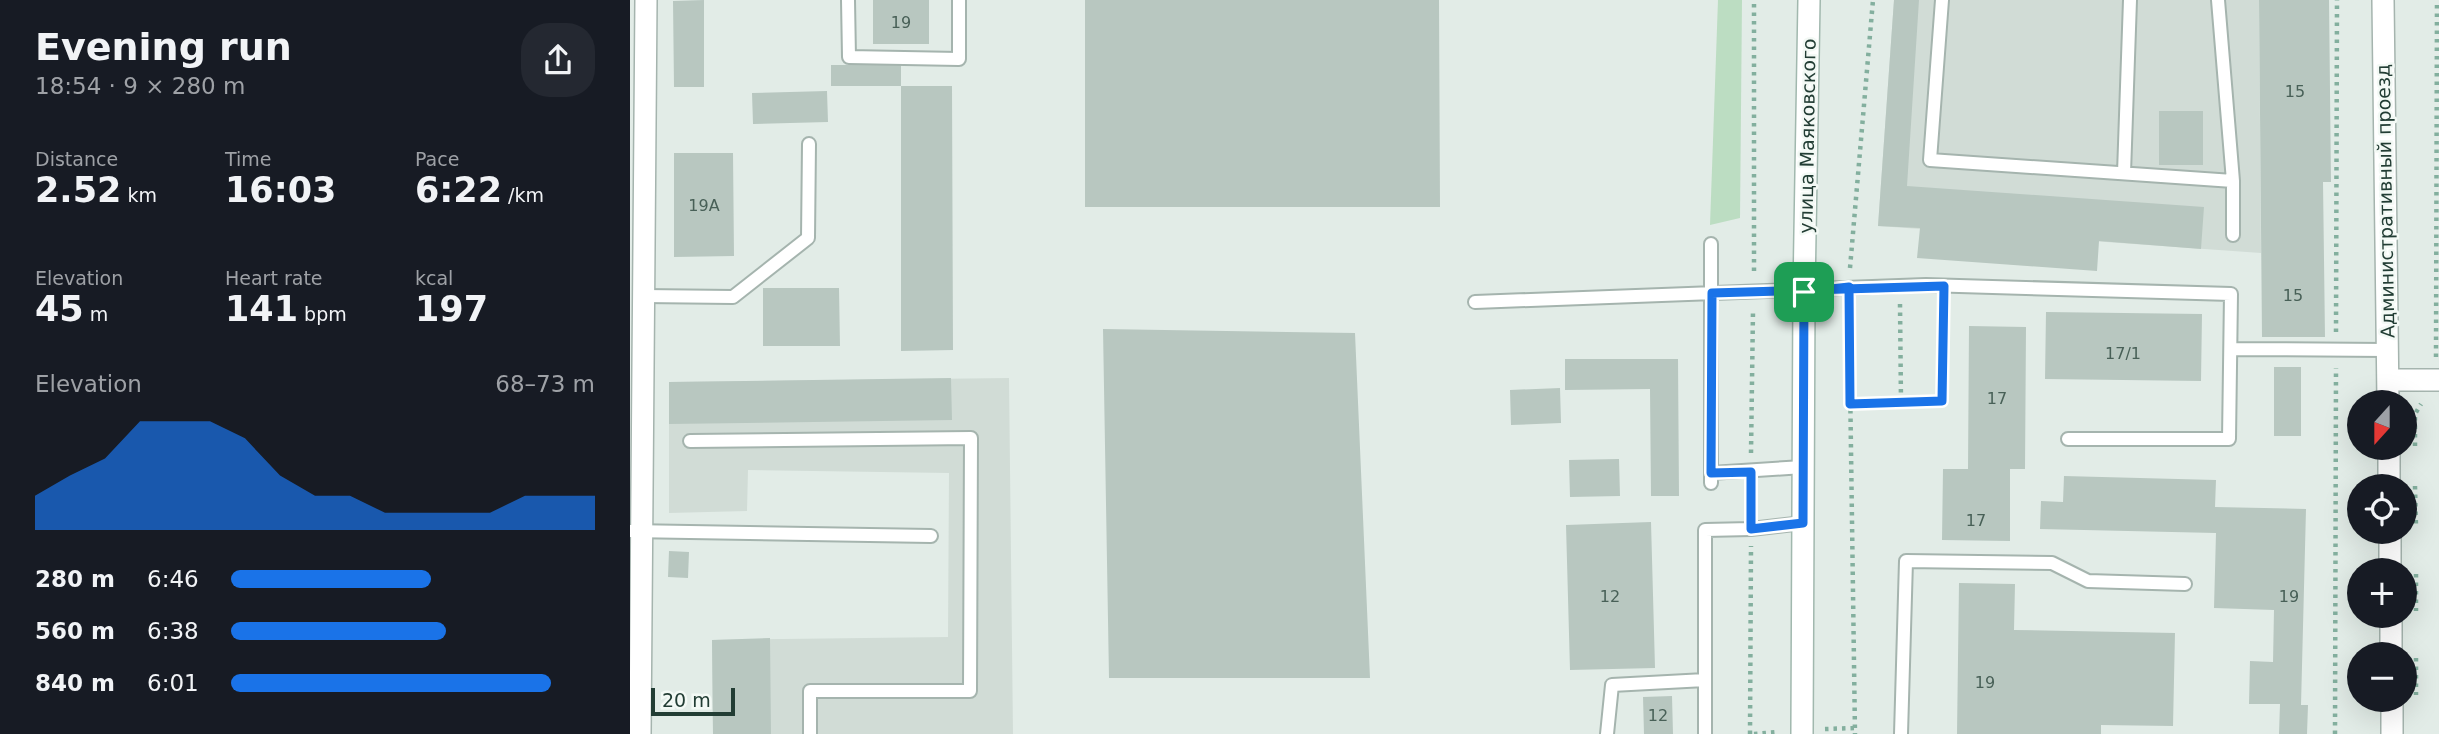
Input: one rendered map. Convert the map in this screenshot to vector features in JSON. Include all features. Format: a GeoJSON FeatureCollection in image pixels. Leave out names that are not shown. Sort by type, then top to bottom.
{"type":"FeatureCollection","features":[{"type":"Feature","properties":{"kind":"street"},"geometry":{"type":"LineString","coordinates":[[639,734],[636,362],[643,296],[637,239],[646,0]]}},
{"type":"Feature","properties":{"kind":"street","name":"улица Маяковского"},"geometry":{"type":"LineString","coordinates":[[1802,734],[1804,292],[1809,0]]}},
{"type":"Feature","properties":{"kind":"street","name":"Административный проезд"},"geometry":{"type":"LineString","coordinates":[[2383,0],[2388,390]]}},
{"type":"Feature","properties":{"kind":"street"},"geometry":{"type":"LineString","coordinates":[[2388,380],[2439,380]]}},
{"type":"Feature","properties":{"kind":"street"},"geometry":{"type":"LineString","coordinates":[[2392,712],[2392,734]]}},
{"type":"Feature","properties":{"kind":"lane"},"geometry":{"type":"LineString","coordinates":[[848,0],[849,57],[959,59],[959,0]]}},
{"type":"Feature","properties":{"kind":"lane"},"geometry":{"type":"LineString","coordinates":[[1942,0],[1930,160],[2233,181]]}},
{"type":"Feature","properties":{"kind":"lane"},"geometry":{"type":"LineString","coordinates":[[2124,173],[2130,0]]}},
{"type":"Feature","properties":{"kind":"lane"},"geometry":{"type":"LineString","coordinates":[[2218,0],[2233,181],[2233,235]]}},
{"type":"Feature","properties":{"kind":"lane"},"geometry":{"type":"LineString","coordinates":[[643,296],[733,297],[808,238],[809,144]]}},
{"type":"Feature","properties":{"kind":"lane"},"geometry":{"type":"LineString","coordinates":[[1711,244],[1711,478],[1803,467]]}},
{"type":"Feature","properties":{"kind":"lane"},"geometry":{"type":"LineString","coordinates":[[1475,302],[1754,290],[1804,292],[1849,287],[1899,286],[2231,294],[2229,439],[2068,439]]}},
{"type":"Feature","properties":{"kind":"lane"},"geometry":{"type":"LineString","coordinates":[[2231,349],[2387,350]]}},
{"type":"Feature","properties":{"kind":"lane"},"geometry":{"type":"LineString","coordinates":[[690,441],[971,438],[970,691],[810,691],[810,734]]}},
{"type":"Feature","properties":{"kind":"lane"},"geometry":{"type":"LineString","coordinates":[[1705,734],[1706,530],[1751,529],[1803,523]]}},
{"type":"Feature","properties":{"kind":"lane"},"geometry":{"type":"LineString","coordinates":[[636,531],[931,536]]}},
{"type":"Feature","properties":{"kind":"lane"},"geometry":{"type":"LineString","coordinates":[[1901,734],[1906,561],[2052,562],[2088,582],[2185,584]]}},
{"type":"Feature","properties":{"kind":"lane"},"geometry":{"type":"LineString","coordinates":[[1608,734],[1612,685],[1705,680]]}},
{"type":"Feature","properties":{"kind":"path"},"geometry":{"type":"LineString","coordinates":[[1749,734],[1754,0]]}},
{"type":"Feature","properties":{"kind":"path"},"geometry":{"type":"LineString","coordinates":[[1855,734],[1849,287],[1873,0]]}},
{"type":"Feature","properties":{"kind":"path"},"geometry":{"type":"LineString","coordinates":[[1899,286],[1901,402]]}},
{"type":"Feature","properties":{"kind":"path"},"geometry":{"type":"LineString","coordinates":[[1850,404],[1942,401],[1944,286]]}},
{"type":"Feature","properties":{"kind":"shaded area"},"geometry":{"type":"Polygon","coordinates":[[[1894,0],[2259,0],[2261,253],[1878,226],[1894,0]]]}},
{"type":"Feature","properties":{"kind":"shaded area"},"geometry":{"type":"Polygon","coordinates":[[[1009,378],[1013,734],[713,734],[712,640],[948,637],[949,473],[748,470],[747,511],[669,513],[669,382],[1009,378]]]}},
{"type":"Feature","properties":{"kind":"green space"},"geometry":{"type":"Polygon","coordinates":[[[1718,0],[1742,0],[1740,218],[1710,225],[1718,0]]]}},
{"type":"Feature","properties":{"kind":"building"},"geometry":{"type":"Polygon","coordinates":[[[704,0],[704,87],[674,87],[673,1],[704,0]]]}},
{"type":"Feature","properties":{"kind":"building"},"geometry":{"type":"Polygon","coordinates":[[[873,0],[929,0],[929,44],[873,44],[873,0]]]}},
{"type":"Feature","properties":{"kind":"building"},"geometry":{"type":"Polygon","coordinates":[[[1085,0],[1439,0],[1440,207],[1085,207],[1085,0]]]}},
{"type":"Feature","properties":{"kind":"building"},"geometry":{"type":"Polygon","coordinates":[[[1894,0],[1919,0],[1907,186],[2204,207],[2201,249],[2099,241],[2097,271],[1917,258],[1920,228],[1878,226],[1894,0]]]}},
{"type":"Feature","properties":{"kind":"building"},"geometry":{"type":"Polygon","coordinates":[[[2259,0],[2329,0],[2331,182],[2323,182],[2325,337],[2262,337],[2259,0]]]}},
{"type":"Feature","properties":{"kind":"building"},"geometry":{"type":"Polygon","coordinates":[[[831,65],[901,65],[901,86],[831,86],[831,65]]]}},
{"type":"Feature","properties":{"kind":"building"},"geometry":{"type":"Polygon","coordinates":[[[901,86],[952,86],[953,350],[901,351],[901,86]]]}},
{"type":"Feature","properties":{"kind":"building"},"geometry":{"type":"Polygon","coordinates":[[[827,91],[828,122],[753,124],[752,93],[827,91]]]}},
{"type":"Feature","properties":{"kind":"building"},"geometry":{"type":"Polygon","coordinates":[[[2159,111],[2203,111],[2203,165],[2159,165],[2159,111]]]}},
{"type":"Feature","properties":{"kind":"building"},"geometry":{"type":"Polygon","coordinates":[[[674,153],[733,153],[734,256],[674,257],[674,153]]]}},
{"type":"Feature","properties":{"kind":"building"},"geometry":{"type":"Polygon","coordinates":[[[763,288],[839,288],[840,346],[763,346],[763,288]]]}},
{"type":"Feature","properties":{"kind":"building"},"geometry":{"type":"Polygon","coordinates":[[[2046,312],[2202,314],[2201,381],[2045,379],[2046,312]]]}},
{"type":"Feature","properties":{"kind":"building"},"geometry":{"type":"Polygon","coordinates":[[[1969,326],[2026,327],[2025,469],[2010,469],[2010,541],[1942,540],[1943,469],[1968,469],[1969,326]]]}},
{"type":"Feature","properties":{"kind":"building"},"geometry":{"type":"Polygon","coordinates":[[[1103,329],[1355,333],[1370,678],[1109,678],[1103,329]]]}},
{"type":"Feature","properties":{"kind":"building"},"geometry":{"type":"Polygon","coordinates":[[[1565,359],[1678,359],[1679,496],[1651,496],[1650,389],[1565,390],[1565,359]]]}},
{"type":"Feature","properties":{"kind":"building"},"geometry":{"type":"Polygon","coordinates":[[[2274,367],[2301,367],[2301,436],[2274,436],[2274,367]]]}},
{"type":"Feature","properties":{"kind":"building"},"geometry":{"type":"Polygon","coordinates":[[[951,378],[952,420],[669,424],[669,382],[951,378]]]}},
{"type":"Feature","properties":{"kind":"building"},"geometry":{"type":"Polygon","coordinates":[[[1560,388],[1561,423],[1511,425],[1510,390],[1560,388]]]}},
{"type":"Feature","properties":{"kind":"building"},"geometry":{"type":"Polygon","coordinates":[[[1619,459],[1620,496],[1570,497],[1569,460],[1619,459]]]}},
{"type":"Feature","properties":{"kind":"building"},"geometry":{"type":"Polygon","coordinates":[[[2064,476],[2216,480],[2215,507],[2306,509],[2301,705],[2308,705],[2307,734],[2279,734],[2280,704],[2249,704],[2250,661],[2273,662],[2274,610],[2214,608],[2216,533],[2040,529],[2041,501],[2063,502],[2064,476]]]}},
{"type":"Feature","properties":{"kind":"building"},"geometry":{"type":"Polygon","coordinates":[[[1651,522],[1655,668],[1570,670],[1566,525],[1651,522]]]}},
{"type":"Feature","properties":{"kind":"building"},"geometry":{"type":"Polygon","coordinates":[[[669,551],[689,552],[688,578],[668,577],[669,551]]]}},
{"type":"Feature","properties":{"kind":"building"},"geometry":{"type":"Polygon","coordinates":[[[1959,583],[2015,584],[2014,630],[2175,633],[2173,726],[2101,725],[2101,734],[1957,734],[1959,583]]]}},
{"type":"Feature","properties":{"kind":"building"},"geometry":{"type":"Polygon","coordinates":[[[770,638],[771,734],[713,734],[712,640],[770,638]]]}},
{"type":"Feature","properties":{"kind":"building"},"geometry":{"type":"Polygon","coordinates":[[[1672,696],[1673,734],[1644,734],[1643,697],[1672,696]]]}},
{"type":"Feature","properties":{"kind":"route"},"geometry":{"type":"LineString","coordinates":[[1804,292],[1803,523],[1751,529],[1751,472],[1711,473],[1712,293],[1754,290],[1804,292],[1849,287],[1944,286],[1942,401],[1850,404],[1849,287],[1804,292]]}}]}
